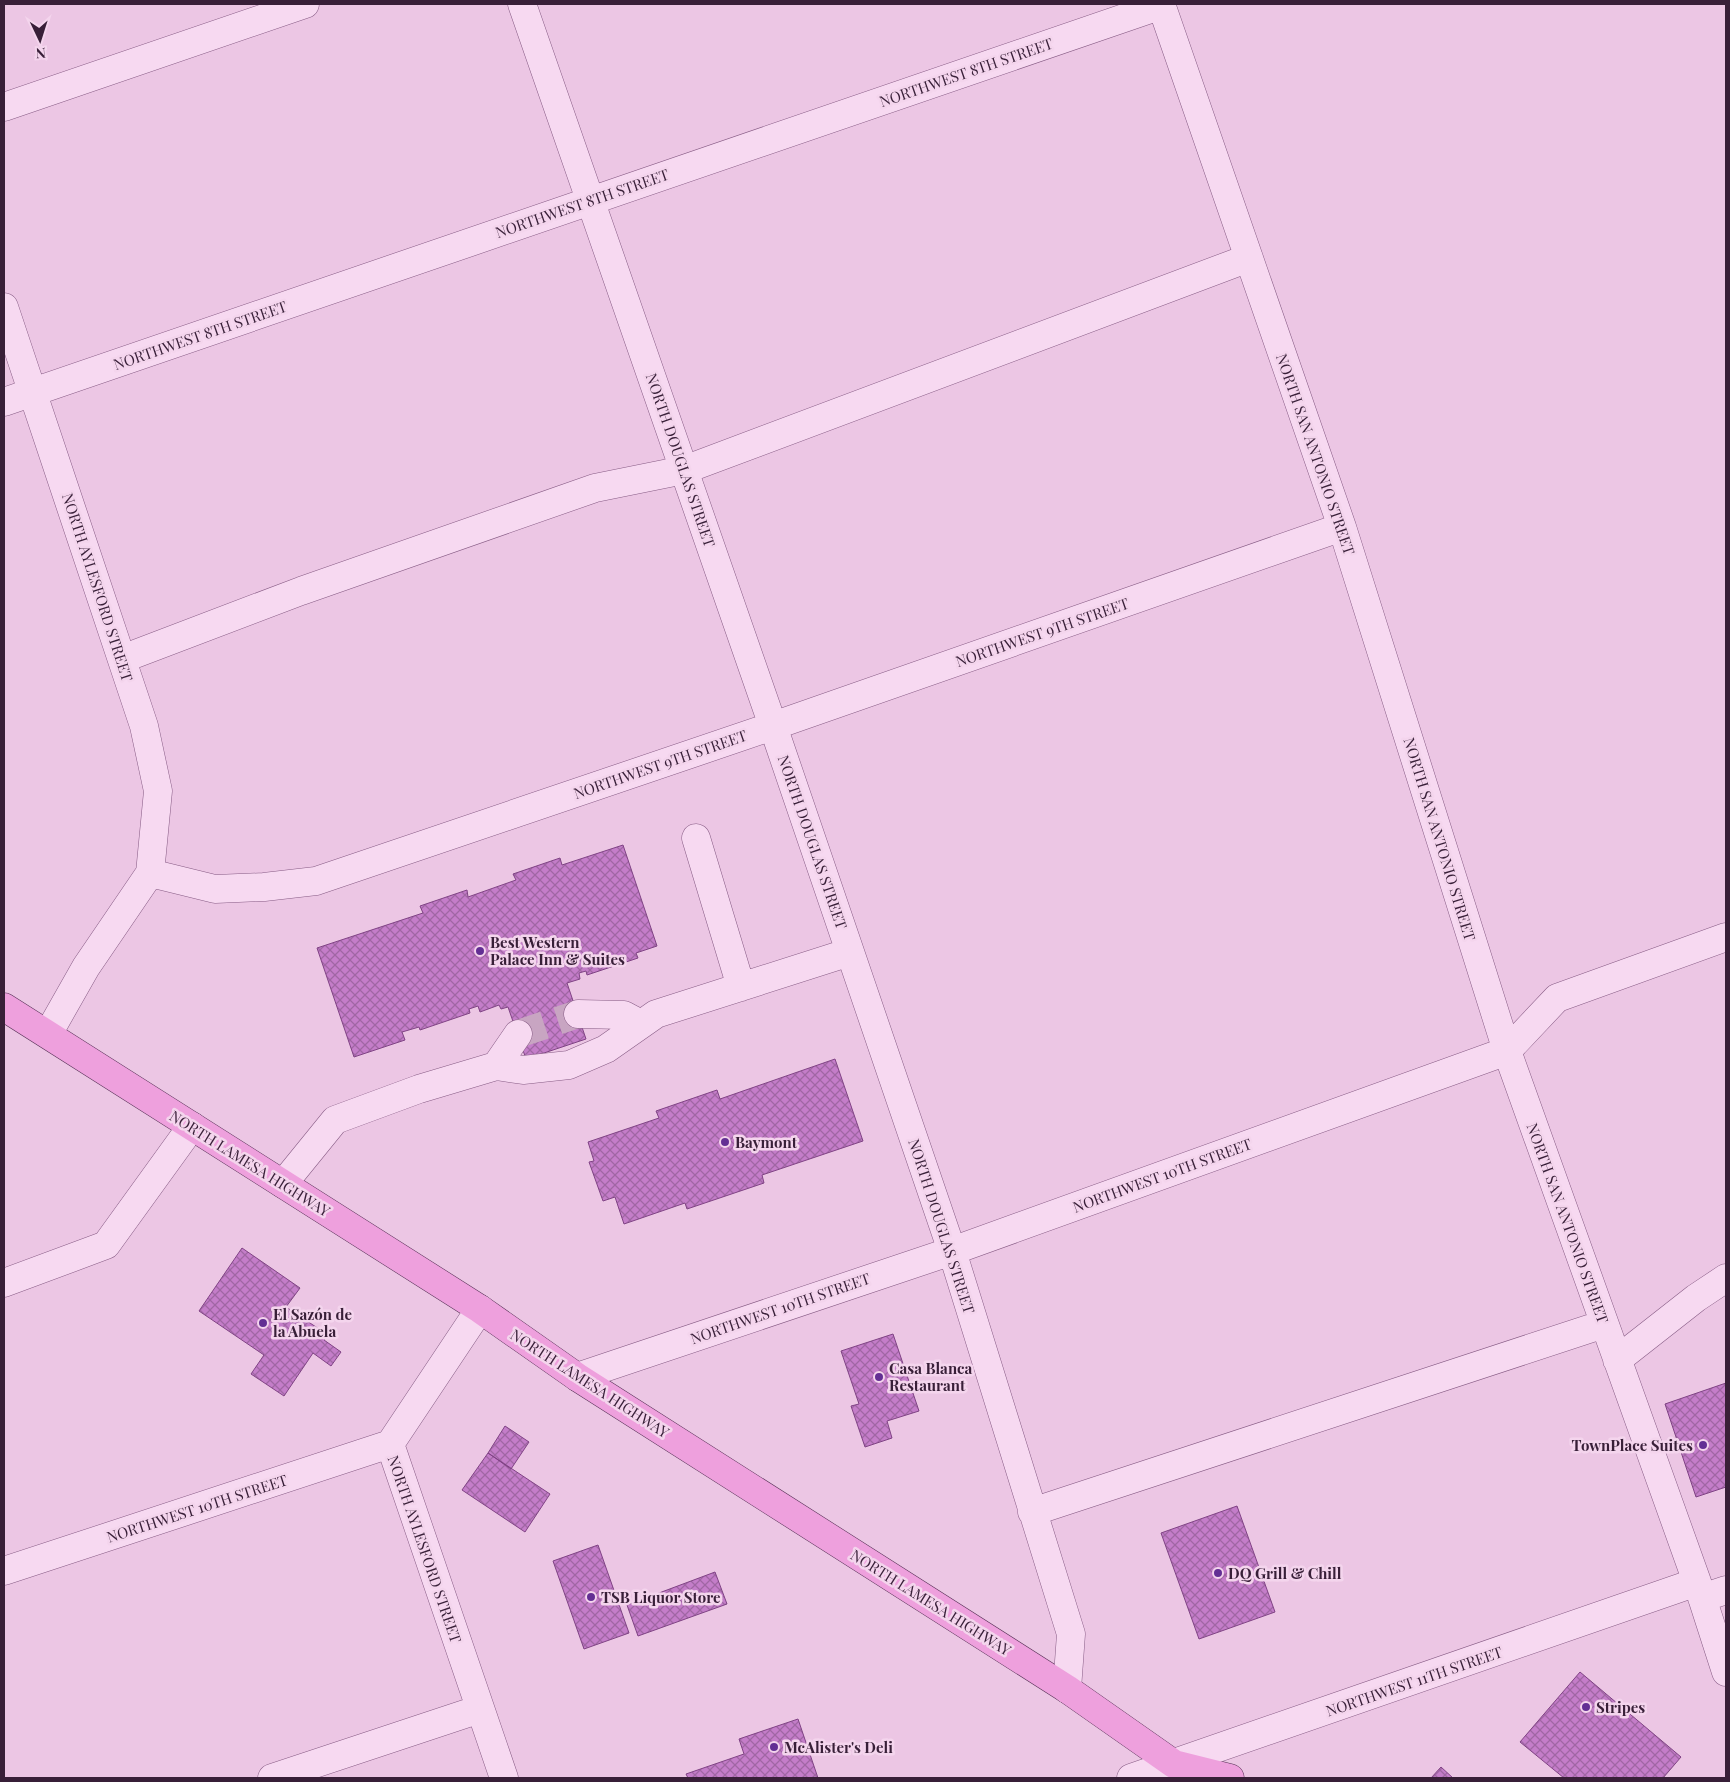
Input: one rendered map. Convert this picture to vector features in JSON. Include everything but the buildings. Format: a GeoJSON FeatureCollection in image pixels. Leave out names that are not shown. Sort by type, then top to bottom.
{"type":"FeatureCollection","features":[{"type":"Feature","properties":{"kind":"main road","name":"NORTH LAMESA HIGHWAY"},"geometry":{"type":"LineString","coordinates":[[4,1007],[480,1309],[577,1376],[1067,1689],[1178,1771],[1230,1778]]}},
{"type":"Feature","properties":{"kind":"street"},"geometry":{"type":"LineString","coordinates":[[4,107],[306,4]]}},
{"type":"Feature","properties":{"kind":"street","name":"NORTH DOUGLAS STREET"},"geometry":{"type":"LineString","coordinates":[[522,4],[773,726],[952,1250],[1071,1634],[1067,1689]]}},
{"type":"Feature","properties":{"kind":"street","name":"NORTHWEST 8TH STREET"},"geometry":{"type":"LineString","coordinates":[[4,402],[1161,4]]}},
{"type":"Feature","properties":{"kind":"street","name":"NORTH SAN ANTONIO STREET"},"geometry":{"type":"LineString","coordinates":[[1161,4],[1342,527],[1507,1051],[1617,1360],[1708,1590],[1726,1672]]}},
{"type":"Feature","properties":{"kind":"street"},"geometry":{"type":"LineString","coordinates":[[122,659],[301,591],[596,488],[684,470],[1249,258]]}},
{"type":"Feature","properties":{"kind":"street","name":"NORTH AYLESFORD STREET"},"geometry":{"type":"LineString","coordinates":[[4,307],[144,726],[158,790],[150,873]]}},
{"type":"Feature","properties":{"kind":"street","name":"NORTHWEST 9TH STREET"},"geometry":{"type":"LineString","coordinates":[[150,873],[215,889],[264,887],[316,881],[773,726],[1342,527]]}},
{"type":"Feature","properties":{"kind":"street"},"geometry":{"type":"LineString","coordinates":[[696,838],[741,987]]}},
{"type":"Feature","properties":{"kind":"street"},"geometry":{"type":"LineString","coordinates":[[48,1034],[86,967],[150,873]]}},
{"type":"Feature","properties":{"kind":"street","name":"NORTHWEST 10TH STREET"},"geometry":{"type":"LineString","coordinates":[[577,1376],[952,1250],[1507,1051],[1557,998],[1726,937]]}},
{"type":"Feature","properties":{"kind":"street"},"geometry":{"type":"LineString","coordinates":[[283,1184],[335,1120],[419,1089],[496,1066],[523,1070],[569,1066],[606,1049],[656,1014],[850,952]]}},
{"type":"Feature","properties":{"kind":"street"},"geometry":{"type":"LineString","coordinates":[[578,1014],[624,1015],[641,1024]]}},
{"type":"Feature","properties":{"kind":"street"},"geometry":{"type":"LineString","coordinates":[[496,1066],[518,1034]]}},
{"type":"Feature","properties":{"kind":"street"},"geometry":{"type":"LineString","coordinates":[[4,1283],[106,1245],[192,1126]]}},
{"type":"Feature","properties":{"kind":"street"},"geometry":{"type":"LineString","coordinates":[[1617,1360],[1696,1298],[1726,1278]]}},
{"type":"Feature","properties":{"kind":"street","name":"NORTH AYLESFORD STREET"},"geometry":{"type":"LineString","coordinates":[[480,1309],[390,1444],[504,1778]]}},
{"type":"Feature","properties":{"kind":"street"},"geometry":{"type":"LineString","coordinates":[[1032,1512],[1604,1324]]}},
{"type":"Feature","properties":{"kind":"street","name":"NORTHWEST 10TH STREET"},"geometry":{"type":"LineString","coordinates":[[4,1571],[390,1444]]}},
{"type":"Feature","properties":{"kind":"street","name":"NORTHWEST 11TH STREET"},"geometry":{"type":"LineString","coordinates":[[1132,1778],[1178,1771],[1708,1590]]}},
{"type":"Feature","properties":{"kind":"street"},"geometry":{"type":"LineString","coordinates":[[272,1778],[480,1710]]}},
{"type":"Feature","properties":{"kind":"tunnel"},"geometry":{"type":"LineString","coordinates":[[518,1034],[578,1014]]}},
{"type":"Feature","properties":{"kind":"place","name":"Best Western Palace Inn & Suites"},"geometry":{"type":"Point","coordinates":[480,951]}},
{"type":"Feature","properties":{"kind":"place","name":"Baymont"},"geometry":{"type":"Point","coordinates":[725,1142]}},
{"type":"Feature","properties":{"kind":"place","name":"El Sazón de la Abuela"},"geometry":{"type":"Point","coordinates":[263,1323]}},
{"type":"Feature","properties":{"kind":"place","name":"Casa Blanca Restaurant"},"geometry":{"type":"Point","coordinates":[879,1377]}},
{"type":"Feature","properties":{"kind":"place","name":"TownPlace Suites"},"geometry":{"type":"Point","coordinates":[1703,1445]}},
{"type":"Feature","properties":{"kind":"place","name":"DQ Grill & Chill"},"geometry":{"type":"Point","coordinates":[1218,1573]}},
{"type":"Feature","properties":{"kind":"place","name":"TSB Liquor Store"},"geometry":{"type":"Point","coordinates":[591,1597]}},
{"type":"Feature","properties":{"kind":"place","name":"Stripes"},"geometry":{"type":"Point","coordinates":[1586,1707]}},
{"type":"Feature","properties":{"kind":"place","name":"McAlister's Deli"},"geometry":{"type":"Point","coordinates":[774,1747]}}]}
